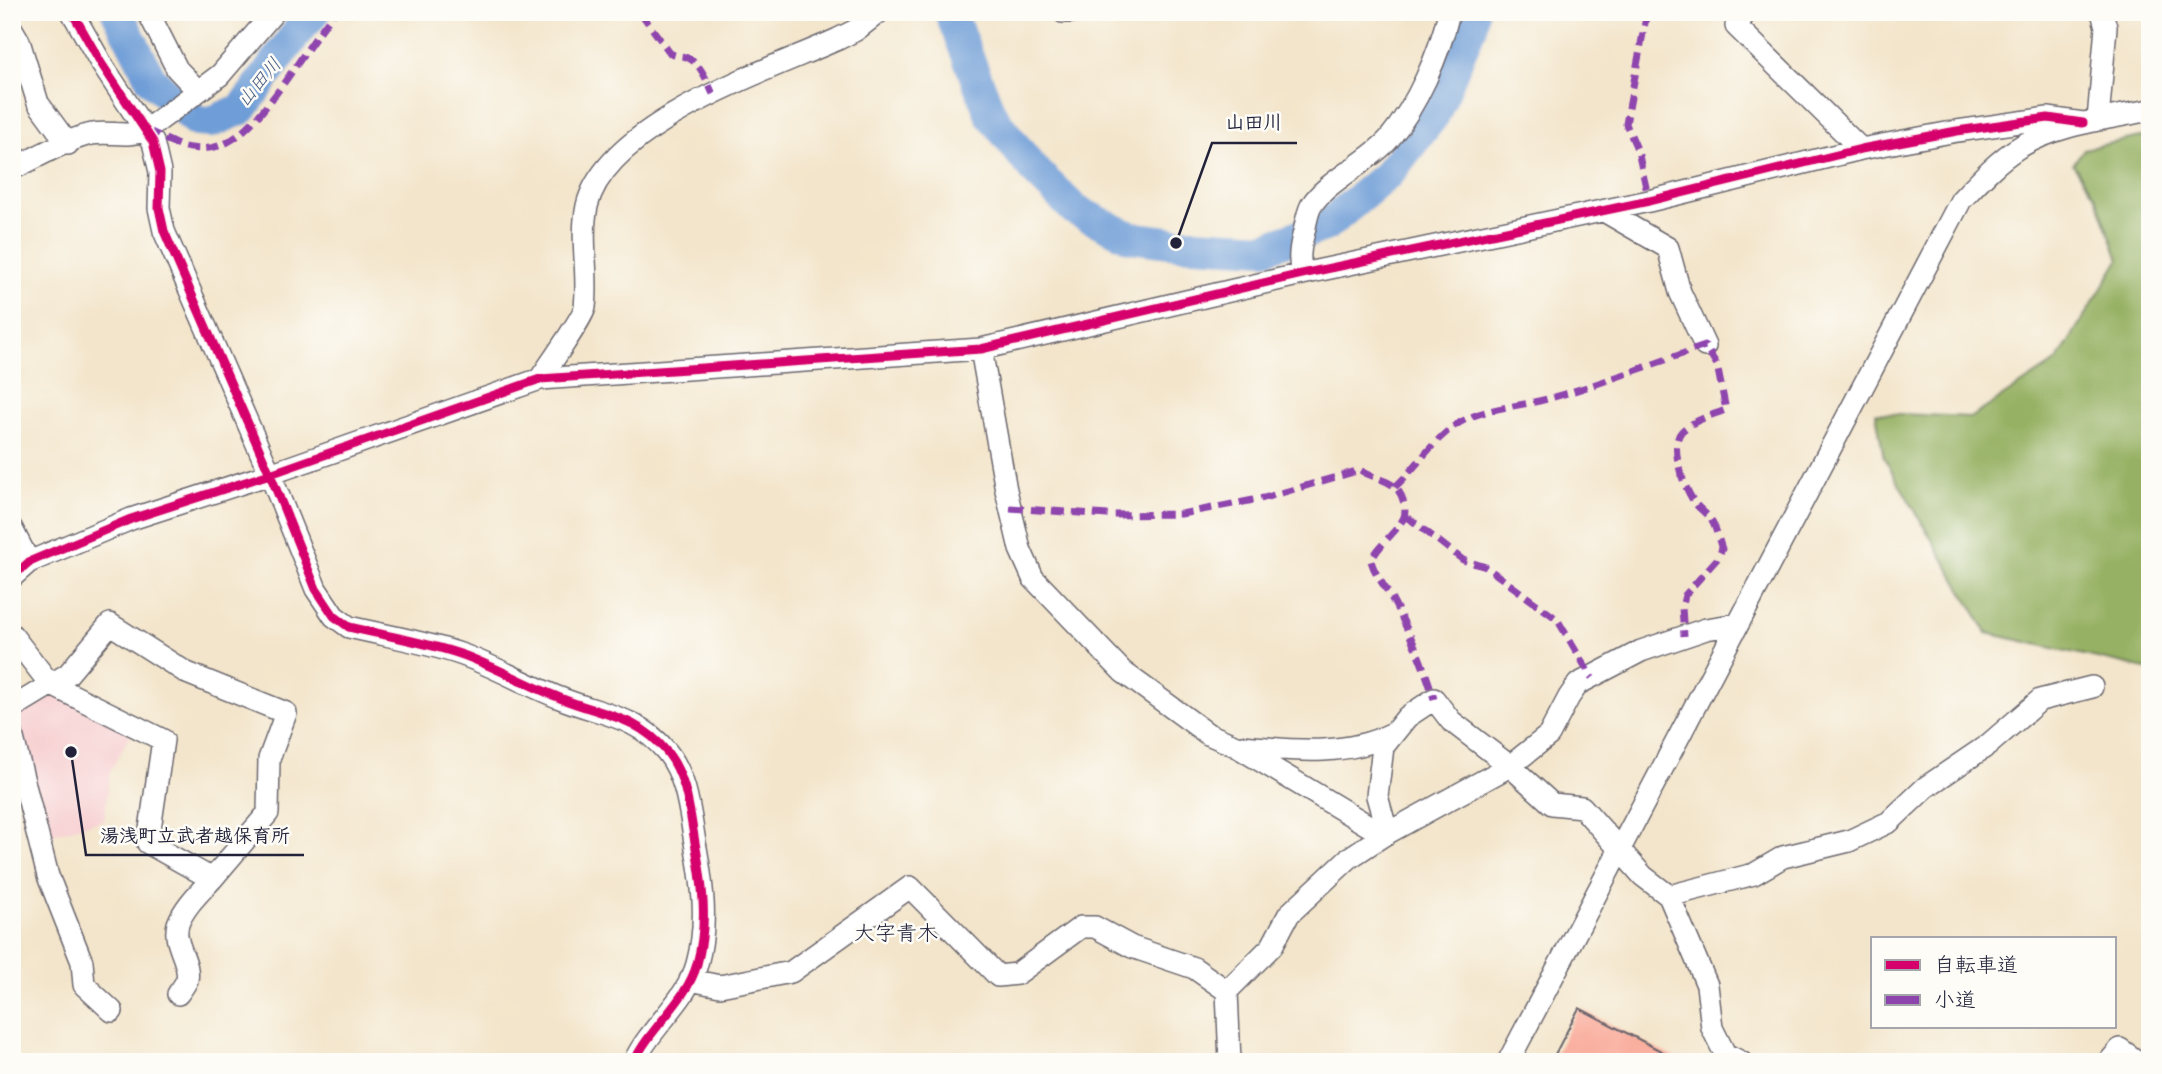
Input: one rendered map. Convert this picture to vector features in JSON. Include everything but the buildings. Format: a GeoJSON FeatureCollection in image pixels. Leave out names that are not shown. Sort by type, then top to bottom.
{"type":"FeatureCollection","features":[{"type":"Feature","properties":{"kind":"street"},"geometry":{"type":"LineString","coordinates":[[72,12],[102,64],[151,126],[160,172],[159,208],[164,231],[271,474],[316,589],[340,622],[349,627],[462,655],[561,698],[618,715],[648,733],[670,754],[685,791],[705,906],[704,928],[696,966],[690,980],[645,1040],[634,1062]]}},
{"type":"Feature","properties":{"kind":"street"},"geometry":{"type":"LineString","coordinates":[[148,12],[177,69],[193,93]]}},
{"type":"Feature","properties":{"kind":"street"},"geometry":{"type":"LineString","coordinates":[[12,169],[94,134],[135,134],[151,126],[220,75],[274,12]]}},
{"type":"Feature","properties":{"kind":"street"},"geometry":{"type":"LineString","coordinates":[[540,379],[585,310],[585,219],[593,191],[606,170],[625,150],[684,107],[838,39],[856,30],[879,12]]}},
{"type":"Feature","properties":{"kind":"street"},"geometry":{"type":"LineString","coordinates":[[1063,12],[1071,12]]}},
{"type":"Feature","properties":{"kind":"street"},"geometry":{"type":"LineString","coordinates":[[1301,274],[1299,252],[1308,212],[1313,203],[1329,187],[1378,150],[1398,126],[1431,65],[1449,12]]}},
{"type":"Feature","properties":{"kind":"street"},"geometry":{"type":"LineString","coordinates":[[1746,12],[1736,26],[1861,149]]}},
{"type":"Feature","properties":{"kind":"street"},"geometry":{"type":"LineString","coordinates":[[2090,122],[2106,27],[2102,12]]}},
{"type":"Feature","properties":{"kind":"street"},"geometry":{"type":"LineString","coordinates":[[12,29],[19,41],[38,103],[68,144]]}},
{"type":"Feature","properties":{"kind":"street"},"geometry":{"type":"LineString","coordinates":[[1508,1062],[1961,200],[1982,177],[2020,147],[2061,129],[2150,110]]}},
{"type":"Feature","properties":{"kind":"street"},"geometry":{"type":"LineString","coordinates":[[12,577],[29,562],[131,519],[271,474],[540,379],[981,349],[1301,274],[1604,211],[1861,149],[1957,131],[2049,118],[2090,122]]}},
{"type":"Feature","properties":{"kind":"street"},"geometry":{"type":"LineString","coordinates":[[1604,211],[1668,248],[1680,292],[1705,346]]}},
{"type":"Feature","properties":{"kind":"street"},"geometry":{"type":"LineString","coordinates":[[981,349],[1006,490],[1020,549],[1033,578],[1123,672],[1208,734],[1236,746],[1384,835]]}},
{"type":"Feature","properties":{"kind":"street"},"geometry":{"type":"LineString","coordinates":[[12,530],[29,562]]}},
{"type":"Feature","properties":{"kind":"street"},"geometry":{"type":"LineString","coordinates":[[12,708],[68,674],[110,624],[187,673],[286,713],[269,758],[268,813],[182,915],[177,928],[178,941],[187,968],[187,981],[178,994]]}},
{"type":"Feature","properties":{"kind":"street"},"geometry":{"type":"LineString","coordinates":[[1230,1062],[1227,991],[1272,946],[1289,914],[1349,858],[1384,835],[1510,766],[1549,735],[1578,684],[1642,651],[1706,629],[1737,624]]}},
{"type":"Feature","properties":{"kind":"street"},"geometry":{"type":"LineString","coordinates":[[12,635],[50,684],[163,740],[148,843],[212,879]]}},
{"type":"Feature","properties":{"kind":"street"},"geometry":{"type":"LineString","coordinates":[[1669,896],[1754,874],[1783,857],[1849,841],[1889,822],[1926,787],[1987,745],[2040,700],[2092,687]]}},
{"type":"Feature","properties":{"kind":"street"},"geometry":{"type":"LineString","coordinates":[[1384,835],[1384,821],[1377,796],[1383,747],[1406,717],[1434,699],[1470,738],[1510,766],[1552,804],[1582,807],[1643,876],[1669,896],[1707,985],[1712,1028],[1725,1054],[1741,1062]]}},
{"type":"Feature","properties":{"kind":"street"},"geometry":{"type":"LineString","coordinates":[[12,734],[48,876],[82,962],[84,985],[113,1011]]}},
{"type":"Feature","properties":{"kind":"street"},"geometry":{"type":"LineString","coordinates":[[1236,746],[1295,750],[1353,748],[1374,743],[1391,734]]}},
{"type":"Feature","properties":{"kind":"street"},"geometry":{"type":"LineString","coordinates":[[690,980],[720,986],[791,972],[910,887],[998,976],[1017,974],[1081,927],[1095,927],[1132,947],[1194,968],[1227,991]]}},
{"type":"Feature","properties":{"kind":"street"},"geometry":{"type":"LineString","coordinates":[[2109,1062],[2120,1049],[2138,1062]]}},
{"type":"Feature","properties":{"kind":"shaded area"},"geometry":{"type":"Polygon","coordinates":[[[49,692],[132,732],[110,771],[104,820],[45,836],[12,715],[41,705],[49,692]]]}},
{"type":"Feature","properties":{"kind":"green space"},"geometry":{"type":"Polygon","coordinates":[[[2150,135],[2150,670],[1987,633],[1884,458],[1876,413],[1972,417],[2057,361],[2119,260],[2096,197],[2073,164],[2084,149],[2150,135]]]}},
{"type":"Feature","properties":{"kind":"waterway","name":"山田川"},"geometry":{"type":"LineString","coordinates":[[117,12],[151,79],[196,121],[211,122],[242,109],[300,28],[315,12]]}},
{"type":"Feature","properties":{"kind":"waterway","name":"山田川"},"geometry":{"type":"LineString","coordinates":[[950,12],[991,115],[1033,169],[1075,210],[1130,237],[1176,243],[1265,248],[1327,225],[1388,174],[1434,115],[1471,27],[1473,12]]}},
{"type":"Feature","properties":{"kind":"marked path"},"geometry":{"type":"LineString","coordinates":[[146,130],[191,148],[210,148],[228,142],[257,118],[271,101],[335,12]]}},
{"type":"Feature","properties":{"kind":"marked path"},"geometry":{"type":"LineString","coordinates":[[640,12],[670,53],[696,63],[713,94]]}},
{"type":"Feature","properties":{"kind":"marked path"},"geometry":{"type":"LineString","coordinates":[[1647,12],[1626,124],[1638,151],[1649,201]]}},
{"type":"Feature","properties":{"kind":"marked path"},"geometry":{"type":"LineString","coordinates":[[1395,487],[1442,436],[1469,418],[1491,410],[1567,393],[1705,346],[1717,365],[1726,410],[1698,421],[1682,431],[1678,438],[1677,456],[1686,488],[1713,523],[1722,549],[1717,559],[1685,595],[1682,608],[1684,636]]}},
{"type":"Feature","properties":{"kind":"marked path"},"geometry":{"type":"LineString","coordinates":[[1010,508],[1109,515],[1181,514],[1264,498],[1360,470],[1369,474],[1394,486],[1404,505],[1404,517],[1371,561],[1410,636],[1434,699]]}},
{"type":"Feature","properties":{"kind":"marked path"},"geometry":{"type":"LineString","coordinates":[[1404,517],[1463,560],[1486,567],[1557,619],[1592,678]]}},
{"type":"Feature","properties":{"kind":"cycle path"},"geometry":{"type":"LineString","coordinates":[[72,12],[101,63],[153,142],[160,172],[159,208],[164,231],[270,474],[316,589],[334,616],[349,627],[463,655],[560,698],[631,723],[667,752],[680,773],[699,863],[703,906],[700,949],[697,964],[685,990],[649,1037],[634,1062]]}},
{"type":"Feature","properties":{"kind":"cycle path"},"geometry":{"type":"LineString","coordinates":[[12,577],[29,562],[131,519],[270,474],[540,379],[981,349],[1302,274],[1649,201],[1861,149],[2048,118],[2083,123]]}},
{"type":"Feature","properties":{"kind":"place","name":"山田川"},"geometry":{"type":"Point","coordinates":[1176,243]}},
{"type":"Feature","properties":{"kind":"place","name":"湯浅町立武者越保育所"},"geometry":{"type":"Point","coordinates":[71,752]}},
{"type":"Feature","properties":{"kind":"district","name":"大字青木"},"geometry":{"type":"Point","coordinates":[896,934]}}]}
